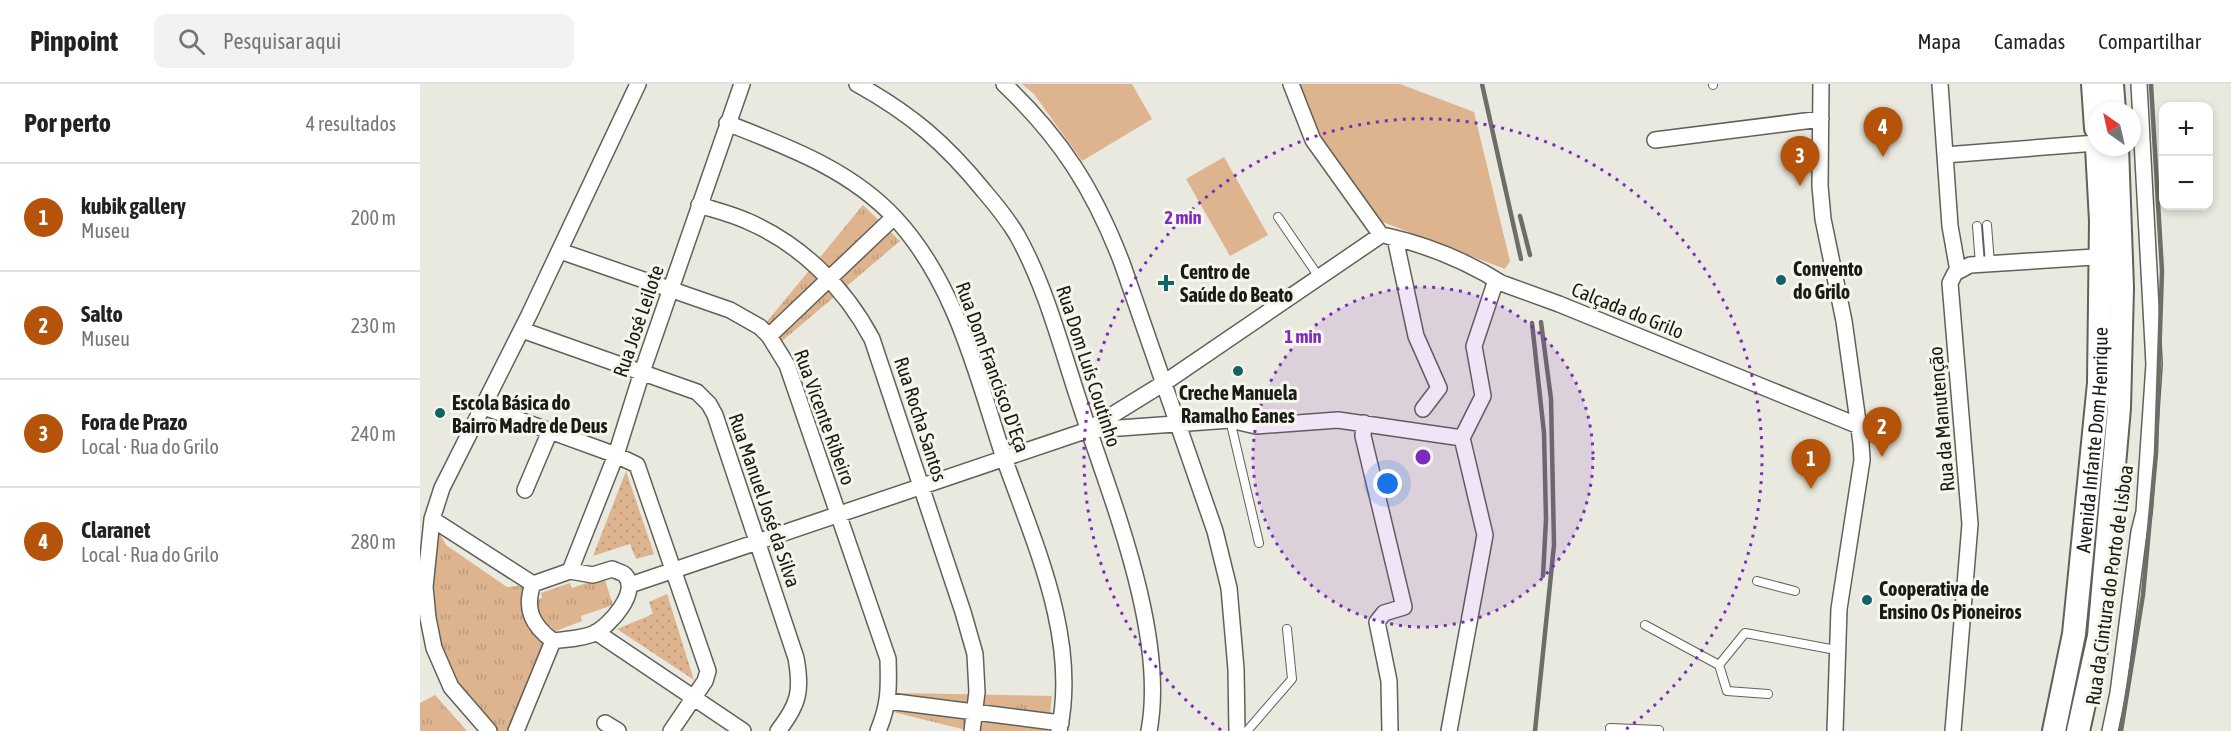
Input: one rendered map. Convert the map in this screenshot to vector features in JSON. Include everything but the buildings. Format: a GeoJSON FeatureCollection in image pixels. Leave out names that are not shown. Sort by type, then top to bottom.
{"type":"FeatureCollection","features":[{"type":"Feature","properties":{"kind":"main road"},"geometry":{"type":"LineString","coordinates":[[2093,84],[2094,102]]}},
{"type":"Feature","properties":{"kind":"main road"},"geometry":{"type":"LineString","coordinates":[[2112,84],[2113,102]]}},
{"type":"Feature","properties":{"kind":"main road","name":"Avenida Infante Dom Henrique"},"geometry":{"type":"LineString","coordinates":[[2078,731],[2099,636],[2119,408],[2111,256],[2101,221],[2098,156]]}},
{"type":"Feature","properties":{"kind":"main road","name":"Avenida Infante Dom Henrique"},"geometry":{"type":"LineString","coordinates":[[2054,731],[2074,634],[2111,256],[2116,156]]}},
{"type":"Feature","properties":{"kind":"street"},"geometry":{"type":"LineString","coordinates":[[489,731],[451,687],[434,648],[425,587],[432,519],[442,488],[522,330],[638,84]]}},
{"type":"Feature","properties":{"kind":"street","name":"Rua José Leilote"},"geometry":{"type":"LineString","coordinates":[[570,571],[616,455],[670,289],[742,84]]}},
{"type":"Feature","properties":{"kind":"street","name":"Rua Dom Luís Coutinho"},"geometry":{"type":"LineString","coordinates":[[857,84],[891,103],[922,125],[945,146],[1016,234],[1042,288],[1123,534],[1148,639],[1153,711],[1149,731]]}},
{"type":"Feature","properties":{"kind":"street"},"geometry":{"type":"LineString","coordinates":[[1004,84],[1062,147],[1106,220],[1215,531],[1229,588],[1236,669],[1237,731]]}},
{"type":"Feature","properties":{"kind":"street"},"geometry":{"type":"LineString","coordinates":[[1291,84],[1313,140],[1388,237],[1416,336],[1439,388],[1423,408]]}},
{"type":"Feature","properties":{"kind":"street"},"geometry":{"type":"LineString","coordinates":[[1821,84],[1822,219],[1844,321],[1862,460],[1839,609],[1835,731]]}},
{"type":"Feature","properties":{"kind":"street"},"geometry":{"type":"LineString","coordinates":[[1940,84],[1950,226],[1958,271],[1965,266],[1985,264],[2111,256]]}},
{"type":"Feature","properties":{"kind":"street","name":"Rua da Cintura do Porto de Lisboa"},"geometry":{"type":"LineString","coordinates":[[2110,731],[2118,693],[2139,532],[2144,512],[2154,364],[2139,84]]}},
{"type":"Feature","properties":{"kind":"street"},"geometry":{"type":"LineString","coordinates":[[1655,140],[1821,119]]}},
{"type":"Feature","properties":{"kind":"street","name":"Rua Dom Francisco D'Eça"},"geometry":{"type":"LineString","coordinates":[[727,123],[816,160],[868,194],[894,217],[924,253],[945,294],[966,344],[1050,594],[1061,643],[1064,694],[1060,727]]}},
{"type":"Feature","properties":{"kind":"street"},"geometry":{"type":"LineString","coordinates":[[1945,155],[2087,146]]}},
{"type":"Feature","properties":{"kind":"street","name":"Rua Rocha Santos"},"geometry":{"type":"LineString","coordinates":[[699,205],[748,221],[780,238],[830,278],[858,312],[872,339],[975,654],[977,693],[972,731]]}},
{"type":"Feature","properties":{"kind":"street"},"geometry":{"type":"LineString","coordinates":[[769,336],[894,217]]}},
{"type":"Feature","properties":{"kind":"street"},"geometry":{"type":"LineString","coordinates":[[630,585],[1088,430],[1164,383],[1319,277],[1388,237]]}},
{"type":"Feature","properties":{"kind":"street","name":"Calçada do Grilo"},"geometry":{"type":"LineString","coordinates":[[1388,237],[1412,242],[1451,257],[1500,282],[1859,426]]}},
{"type":"Feature","properties":{"kind":"street","name":"Rua Vicente Ribeiro"},"geometry":{"type":"LineString","coordinates":[[560,251],[730,310],[760,327],[769,336],[787,365],[888,659],[890,691],[886,713],[878,731]]}},
{"type":"Feature","properties":{"kind":"street","name":"Rua da Manutenção"},"geometry":{"type":"LineString","coordinates":[[1953,731],[1970,541],[1950,289],[1952,278],[1958,271]]}},
{"type":"Feature","properties":{"kind":"street"},"geometry":{"type":"LineString","coordinates":[[1449,731],[1485,535],[1462,438],[1483,396],[1474,346],[1500,282]]}},
{"type":"Feature","properties":{"kind":"street","name":"Rua Manuel José da Silva"},"geometry":{"type":"LineString","coordinates":[[522,330],[697,392],[709,404],[715,415],[796,658],[800,695],[791,715],[778,731]]}},
{"type":"Feature","properties":{"kind":"street"},"geometry":{"type":"LineString","coordinates":[[484,407],[616,455],[637,465],[708,671],[705,681],[671,731]]}},
{"type":"Feature","properties":{"kind":"street"},"geometry":{"type":"LineString","coordinates":[[1088,430],[1230,420],[1256,426],[1338,420],[1462,438]]}},
{"type":"Feature","properties":{"kind":"street"},"geometry":{"type":"LineString","coordinates":[[1364,423],[1363,436],[1404,607],[1384,613],[1377,622],[1389,681],[1390,731]]}},
{"type":"Feature","properties":{"kind":"street"},"geometry":{"type":"LineString","coordinates":[[525,490],[550,431]]}},
{"type":"Feature","properties":{"kind":"street"},"geometry":{"type":"LineString","coordinates":[[432,519],[533,584]]}},
{"type":"Feature","properties":{"kind":"street"},"geometry":{"type":"LineString","coordinates":[[612,569],[624,574],[630,585],[628,597],[618,612],[596,632],[580,638],[553,641],[540,632],[532,617],[528,597],[533,584],[570,571],[593,575],[612,569]]}},
{"type":"Feature","properties":{"kind":"street"},"geometry":{"type":"LineString","coordinates":[[596,632],[743,731]]}},
{"type":"Feature","properties":{"kind":"street"},"geometry":{"type":"LineString","coordinates":[[516,731],[553,641]]}},
{"type":"Feature","properties":{"kind":"street"},"geometry":{"type":"LineString","coordinates":[[888,701],[975,712],[1060,727]]}},
{"type":"Feature","properties":{"kind":"lane"},"geometry":{"type":"LineString","coordinates":[[1278,217],[1319,277]]}},
{"type":"Feature","properties":{"kind":"lane"},"geometry":{"type":"LineString","coordinates":[[1985,264],[1988,225]]}},
{"type":"Feature","properties":{"kind":"lane"},"geometry":{"type":"LineString","coordinates":[[1977,226],[1985,264]]}},
{"type":"Feature","properties":{"kind":"lane"},"geometry":{"type":"LineString","coordinates":[[1230,420],[1259,543]]}},
{"type":"Feature","properties":{"kind":"lane"},"geometry":{"type":"LineString","coordinates":[[1757,581],[1795,591]]}},
{"type":"Feature","properties":{"kind":"lane"},"geometry":{"type":"LineString","coordinates":[[1645,625],[1719,666],[1727,691],[1768,694]]}},
{"type":"Feature","properties":{"kind":"lane"},"geometry":{"type":"LineString","coordinates":[[1247,731],[1292,680],[1287,629]]}},
{"type":"Feature","properties":{"kind":"lane"},"geometry":{"type":"LineString","coordinates":[[1719,666],[1745,633],[1836,650]]}},
{"type":"Feature","properties":{"kind":"lane"},"geometry":{"type":"LineString","coordinates":[[1610,728],[1659,730]]}},
{"type":"Feature","properties":{"kind":"green space"},"geometry":{"type":"Polygon","coordinates":[[[1022,84],[1132,84],[1152,119],[1082,161],[1034,94],[1022,84]]]}},
{"type":"Feature","properties":{"kind":"green space"},"geometry":{"type":"Polygon","coordinates":[[[1298,84],[1400,84],[1474,112],[1510,261],[1505,269],[1380,221],[1314,131],[1298,84]]]}},
{"type":"Feature","properties":{"kind":"green space"},"geometry":{"type":"Polygon","coordinates":[[[1224,157],[1268,235],[1230,256],[1186,179],[1224,157]]]}},
{"type":"Feature","properties":{"kind":"green space"},"geometry":{"type":"Polygon","coordinates":[[[863,205],[900,241],[781,342],[765,324],[863,205]]]}},
{"type":"Feature","properties":{"kind":"green space"},"geometry":{"type":"Polygon","coordinates":[[[626,471],[654,554],[636,559],[630,544],[593,556],[626,471]]]}},
{"type":"Feature","properties":{"kind":"green space"},"geometry":{"type":"Polygon","coordinates":[[[432,519],[446,545],[507,587],[533,584],[528,597],[553,641],[516,731],[489,731],[451,687],[425,587],[432,519]]]}},
{"type":"Feature","properties":{"kind":"green space"},"geometry":{"type":"Polygon","coordinates":[[[604,577],[613,605],[581,616],[582,621],[553,632],[551,626],[544,628],[535,600],[542,598],[541,593],[570,583],[572,588],[604,577]]]}},
{"type":"Feature","properties":{"kind":"green space"},"geometry":{"type":"Polygon","coordinates":[[[667,594],[694,680],[617,629],[653,614],[649,602],[667,594]]]}},
{"type":"Feature","properties":{"kind":"green space"},"geometry":{"type":"Polygon","coordinates":[[[896,693],[1052,696],[1048,731],[970,731],[893,712],[896,693]]]}},
{"type":"Feature","properties":{"kind":"green space"},"geometry":{"type":"Polygon","coordinates":[[[435,695],[467,731],[420,731],[420,703],[435,695]]]}},
{"type":"Feature","properties":{"kind":"railway"},"geometry":{"type":"LineString","coordinates":[[1482,84],[1521,259]]}},
{"type":"Feature","properties":{"kind":"railway"},"geometry":{"type":"LineString","coordinates":[[2121,731],[2143,595],[2156,453],[2162,271],[2151,84]]}},
{"type":"Feature","properties":{"kind":"railway"},"geometry":{"type":"LineString","coordinates":[[1520,216],[1530,255]]}},
{"type":"Feature","properties":{"kind":"railway"},"geometry":{"type":"LineString","coordinates":[[1535,731],[1554,545],[1551,399],[1541,322]]}},
{"type":"Feature","properties":{"kind":"railway"},"geometry":{"type":"LineString","coordinates":[[1532,323],[1544,433],[1546,519],[1543,576]]}},
{"type":"Feature","properties":{"kind":"place","name":"Claranet"},"geometry":{"type":"Point","coordinates":[1883,157]}},
{"type":"Feature","properties":{"kind":"place","name":"Fora de Prazo"},"geometry":{"type":"Point","coordinates":[1800,186]}},
{"type":"Feature","properties":{"kind":"place","name":"Convento do Grilo"},"geometry":{"type":"Point","coordinates":[1781,280]}},
{"type":"Feature","properties":{"kind":"place","name":"Centro de Saúde do Beato"},"geometry":{"type":"Point","coordinates":[1166,283]}},
{"type":"Feature","properties":{"kind":"place","name":"Creche Manuela Ramalho Eanes"},"geometry":{"type":"Point","coordinates":[1238,371]}},
{"type":"Feature","properties":{"kind":"place","name":"Escola Básica do Bairro Madre de Deus"},"geometry":{"type":"Point","coordinates":[440,413]}},
{"type":"Feature","properties":{"kind":"place","name":"Salto"},"geometry":{"type":"Point","coordinates":[1882,457]}},
{"type":"Feature","properties":{"kind":"place","name":"kubik gallery"},"geometry":{"type":"Point","coordinates":[1811,489]}},
{"type":"Feature","properties":{"kind":"place","name":"Cooperativa de Ensino Os Pioneiros"},"geometry":{"type":"Point","coordinates":[1867,600]}}]}
